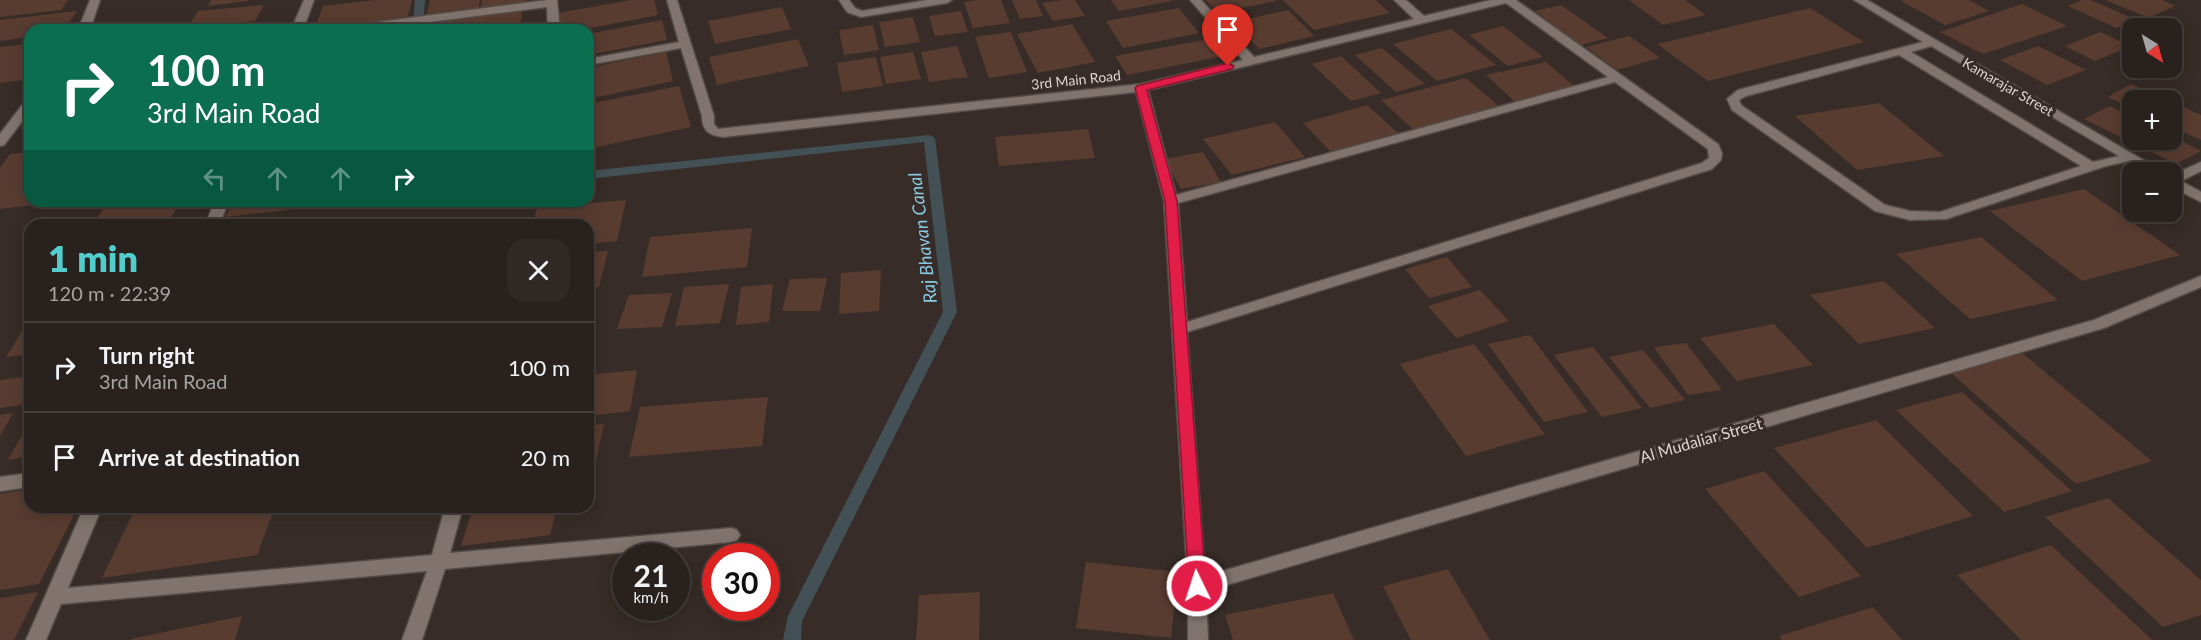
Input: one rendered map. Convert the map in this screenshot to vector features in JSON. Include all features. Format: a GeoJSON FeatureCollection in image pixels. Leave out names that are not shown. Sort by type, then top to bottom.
{"type":"FeatureCollection","features":[{"type":"Feature","properties":{"kind":"street"},"geometry":{"type":"LineString","coordinates":[[86,24],[94,0]]}},
{"type":"Feature","properties":{"kind":"street"},"geometry":{"type":"LineString","coordinates":[[299,24],[309,0]]}},
{"type":"Feature","properties":{"kind":"street"},"geometry":{"type":"LineString","coordinates":[[594,61],[686,44],[672,0]]}},
{"type":"Feature","properties":{"kind":"street"},"geometry":{"type":"LineString","coordinates":[[844,0],[851,10],[861,14],[947,0]]}},
{"type":"Feature","properties":{"kind":"street"},"geometry":{"type":"LineString","coordinates":[[1195,0],[1251,61]]}},
{"type":"Feature","properties":{"kind":"street"},"geometry":{"type":"LineString","coordinates":[[1399,0],[1420,19]]}},
{"type":"Feature","properties":{"kind":"street"},"geometry":{"type":"LineString","coordinates":[[1180,329],[1707,166],[1715,160],[1716,153],[1713,147],[1507,0]]}},
{"type":"Feature","properties":{"kind":"street","name":"3rd Main Road"},"geometry":{"type":"LineString","coordinates":[[686,44],[708,125],[714,132],[730,133],[1141,88],[1420,19],[1507,0]]}},
{"type":"Feature","properties":{"kind":"street","name":"Kamarajar Street"},"geometry":{"type":"LineString","coordinates":[[1859,0],[2139,162]]}},
{"type":"Feature","properties":{"kind":"street"},"geometry":{"type":"LineString","coordinates":[[386,24],[553,2],[554,24]]}},
{"type":"Feature","properties":{"kind":"street"},"geometry":{"type":"LineString","coordinates":[[1931,43],[1742,93],[1733,99],[1736,107],[1880,208],[1920,218],[1941,216],[2130,157]]}},
{"type":"Feature","properties":{"kind":"street"},"geometry":{"type":"LineString","coordinates":[[1901,51],[2092,167]]}},
{"type":"Feature","properties":{"kind":"street"},"geometry":{"type":"LineString","coordinates":[[1171,201],[1616,78]]}},
{"type":"Feature","properties":{"kind":"street"},"geometry":{"type":"LineString","coordinates":[[1141,88],[1171,201],[1197,586],[1198,640]]}},
{"type":"Feature","properties":{"kind":"street"},"geometry":{"type":"LineString","coordinates":[[0,142],[24,111]]}},
{"type":"Feature","properties":{"kind":"street"},"geometry":{"type":"LineString","coordinates":[[2182,176],[2201,166]]}},
{"type":"Feature","properties":{"kind":"street"},"geometry":{"type":"LineString","coordinates":[[2182,187],[2201,198]]}},
{"type":"Feature","properties":{"kind":"street","name":"Al Mudaliar Street"},"geometry":{"type":"LineString","coordinates":[[1197,586],[2099,324],[2201,281]]}},
{"type":"Feature","properties":{"kind":"street"},"geometry":{"type":"LineString","coordinates":[[0,484],[24,481]]}},
{"type":"Feature","properties":{"kind":"street"},"geometry":{"type":"LineString","coordinates":[[36,640],[90,513]]}},
{"type":"Feature","properties":{"kind":"street"},"geometry":{"type":"LineString","coordinates":[[412,640],[452,513]]}},
{"type":"Feature","properties":{"kind":"street"},"geometry":{"type":"LineString","coordinates":[[55,597],[438,564],[731,535]]}},
{"type":"Feature","properties":{"kind":"building"},"geometry":{"type":"Polygon","coordinates":[[[0,0],[68,0],[61,10],[0,17],[0,0]]]}},
{"type":"Feature","properties":{"kind":"building"},"geometry":{"type":"Polygon","coordinates":[[[211,0],[248,0],[248,1],[208,6],[211,0]]]}},
{"type":"Feature","properties":{"kind":"building"},"geometry":{"type":"Polygon","coordinates":[[[376,0],[412,0],[407,18],[360,24],[316,24],[323,6],[376,0]]]}},
{"type":"Feature","properties":{"kind":"building"},"geometry":{"type":"Polygon","coordinates":[[[430,0],[480,0],[478,10],[426,17],[430,0]]]}},
{"type":"Feature","properties":{"kind":"building"},"geometry":{"type":"Polygon","coordinates":[[[482,0],[527,0],[526,3],[480,9],[482,0]]]}},
{"type":"Feature","properties":{"kind":"building"},"geometry":{"type":"Polygon","coordinates":[[[631,0],[654,0],[658,15],[594,27],[594,24],[559,24],[558,13],[631,0]]]}},
{"type":"Feature","properties":{"kind":"building"},"geometry":{"type":"Polygon","coordinates":[[[1001,0],[1010,23],[973,28],[964,2],[1001,0]]]}},
{"type":"Feature","properties":{"kind":"building"},"geometry":{"type":"Polygon","coordinates":[[[1012,0],[1036,0],[1043,16],[1020,19],[1012,0]]]}},
{"type":"Feature","properties":{"kind":"building"},"geometry":{"type":"Polygon","coordinates":[[[1075,0],[1085,16],[1053,21],[1042,3],[1075,0]]]}},
{"type":"Feature","properties":{"kind":"building"},"geometry":{"type":"Polygon","coordinates":[[[1111,0],[1172,0],[1172,1],[1119,11],[1111,0]]]}},
{"type":"Feature","properties":{"kind":"building"},"geometry":{"type":"Polygon","coordinates":[[[1206,0],[1276,0],[1276,1],[1218,13],[1206,0]]]}},
{"type":"Feature","properties":{"kind":"building"},"geometry":{"type":"Polygon","coordinates":[[[1283,0],[1375,0],[1390,13],[1314,30],[1283,0]]]}},
{"type":"Feature","properties":{"kind":"building"},"geometry":{"type":"Polygon","coordinates":[[[1629,0],[1685,0],[1706,15],[1663,25],[1629,0]]]}},
{"type":"Feature","properties":{"kind":"building"},"geometry":{"type":"Polygon","coordinates":[[[1969,0],[1989,11],[1945,25],[1901,1],[1969,0]]]}},
{"type":"Feature","properties":{"kind":"building"},"geometry":{"type":"Polygon","coordinates":[[[2082,0],[2091,0],[2132,18],[2122,18],[2122,26],[2116,28],[2068,6],[2082,0]]]}},
{"type":"Feature","properties":{"kind":"building"},"geometry":{"type":"Polygon","coordinates":[[[2105,0],[2162,0],[2175,6],[2149,18],[2105,0]]]}},
{"type":"Feature","properties":{"kind":"building"},"geometry":{"type":"Polygon","coordinates":[[[2022,4],[2067,26],[1983,54],[1940,32],[2022,4]]]}},
{"type":"Feature","properties":{"kind":"building"},"geometry":{"type":"Polygon","coordinates":[[[264,5],[255,21],[190,24],[198,11],[264,5]]]}},
{"type":"Feature","properties":{"kind":"building"},"geometry":{"type":"Polygon","coordinates":[[[1561,5],[1608,38],[1581,45],[1535,11],[1561,5]]]}},
{"type":"Feature","properties":{"kind":"building"},"geometry":{"type":"Polygon","coordinates":[[[782,7],[791,29],[715,44],[708,21],[782,7]]]}},
{"type":"Feature","properties":{"kind":"building"},"geometry":{"type":"Polygon","coordinates":[[[1179,8],[1199,33],[1123,48],[1106,21],[1179,8]]]}},
{"type":"Feature","properties":{"kind":"building"},"geometry":{"type":"Polygon","coordinates":[[[1810,8],[1864,42],[1708,81],[1657,44],[1810,8]]]}},
{"type":"Feature","properties":{"kind":"building"},"geometry":{"type":"Polygon","coordinates":[[[1288,10],[1314,36],[1259,49],[1234,22],[1288,10]]]}},
{"type":"Feature","properties":{"kind":"building"},"geometry":{"type":"Polygon","coordinates":[[[77,11],[68,24],[24,24],[24,38],[0,41],[0,20],[77,11]]]}},
{"type":"Feature","properties":{"kind":"building"},"geometry":{"type":"Polygon","coordinates":[[[522,11],[521,24],[436,24],[436,22],[522,11]]]}},
{"type":"Feature","properties":{"kind":"building"},"geometry":{"type":"Polygon","coordinates":[[[961,11],[968,32],[935,36],[929,16],[961,11]]]}},
{"type":"Feature","properties":{"kind":"building"},"geometry":{"type":"Polygon","coordinates":[[[913,17],[920,42],[885,47],[879,22],[913,17]]]}},
{"type":"Feature","properties":{"kind":"building"},"geometry":{"type":"Polygon","coordinates":[[[662,20],[667,40],[594,54],[594,33],[662,20]]]}},
{"type":"Feature","properties":{"kind":"building"},"geometry":{"type":"Polygon","coordinates":[[[1072,24],[1095,62],[1038,73],[1017,34],[1072,24]]]}},
{"type":"Feature","properties":{"kind":"building"},"geometry":{"type":"Polygon","coordinates":[[[873,25],[879,50],[844,55],[839,30],[873,25]]]}},
{"type":"Feature","properties":{"kind":"building"},"geometry":{"type":"Polygon","coordinates":[[[1503,26],[1543,57],[1508,66],[1469,35],[1503,26]]]}},
{"type":"Feature","properties":{"kind":"building"},"geometry":{"type":"Polygon","coordinates":[[[1451,29],[1496,65],[1437,81],[1393,44],[1451,29]]]}},
{"type":"Feature","properties":{"kind":"building"},"geometry":{"type":"Polygon","coordinates":[[[1011,32],[1027,72],[989,78],[975,37],[1011,32]]]}},
{"type":"Feature","properties":{"kind":"building"},"geometry":{"type":"Polygon","coordinates":[[[2100,32],[2122,42],[2122,50],[2095,61],[2065,46],[2100,32]]]}},
{"type":"Feature","properties":{"kind":"building"},"geometry":{"type":"Polygon","coordinates":[[[1629,36],[1660,58],[1617,70],[1586,47],[1629,36]]]}},
{"type":"Feature","properties":{"kind":"building"},"geometry":{"type":"Polygon","coordinates":[[[798,39],[809,66],[717,85],[709,57],[798,39]]]}},
{"type":"Feature","properties":{"kind":"building"},"geometry":{"type":"Polygon","coordinates":[[[1210,39],[1224,56],[1127,75],[1115,56],[1210,39]]]}},
{"type":"Feature","properties":{"kind":"building"},"geometry":{"type":"Polygon","coordinates":[[[24,45],[24,80],[0,83],[0,47],[24,45]]]}},
{"type":"Feature","properties":{"kind":"building"},"geometry":{"type":"Polygon","coordinates":[[[957,46],[968,77],[929,82],[921,52],[957,46]]]}},
{"type":"Feature","properties":{"kind":"building"},"geometry":{"type":"Polygon","coordinates":[[[2038,46],[2086,70],[2047,85],[2000,60],[2038,46]]]}},
{"type":"Feature","properties":{"kind":"building"},"geometry":{"type":"Polygon","coordinates":[[[1382,48],[1425,84],[1396,92],[1355,55],[1382,48]]]}},
{"type":"Feature","properties":{"kind":"building"},"geometry":{"type":"Polygon","coordinates":[[[666,52],[673,81],[594,98],[594,67],[666,52]]]}},
{"type":"Feature","properties":{"kind":"building"},"geometry":{"type":"Polygon","coordinates":[[[913,52],[921,79],[886,84],[880,57],[913,52]]]}},
{"type":"Feature","properties":{"kind":"building"},"geometry":{"type":"Polygon","coordinates":[[[1341,56],[1381,93],[1351,101],[1312,64],[1341,56]]]}},
{"type":"Feature","properties":{"kind":"building"},"geometry":{"type":"Polygon","coordinates":[[[876,57],[883,86],[842,92],[837,63],[876,57]]]}},
{"type":"Feature","properties":{"kind":"building"},"geometry":{"type":"Polygon","coordinates":[[[1546,62],[1576,88],[1515,102],[1486,75],[1546,62]]]}},
{"type":"Feature","properties":{"kind":"building"},"geometry":{"type":"Polygon","coordinates":[[[1466,78],[1501,108],[1415,131],[1381,100],[1466,78]]]}},
{"type":"Feature","properties":{"kind":"building"},"geometry":{"type":"Polygon","coordinates":[[[2131,84],[2145,90],[2122,90],[2122,104],[2108,97],[2131,84]]]}},
{"type":"Feature","properties":{"kind":"building"},"geometry":{"type":"Polygon","coordinates":[[[679,86],[691,127],[594,148],[594,103],[679,86]]]}},
{"type":"Feature","properties":{"kind":"building"},"geometry":{"type":"Polygon","coordinates":[[[1879,103],[1944,156],[1857,170],[1795,116],[1879,103]]]}},
{"type":"Feature","properties":{"kind":"building"},"geometry":{"type":"Polygon","coordinates":[[[1367,105],[1398,133],[1331,152],[1303,123],[1367,105]]]}},
{"type":"Feature","properties":{"kind":"building"},"geometry":{"type":"Polygon","coordinates":[[[2110,106],[2122,112],[2122,138],[2084,119],[2110,106]]]}},
{"type":"Feature","properties":{"kind":"building"},"geometry":{"type":"Polygon","coordinates":[[[2182,106],[2201,115],[2201,140],[2182,131],[2182,106]]]}},
{"type":"Feature","properties":{"kind":"building"},"geometry":{"type":"Polygon","coordinates":[[[1275,122],[1305,157],[1232,175],[1203,139],[1275,122]]]}},
{"type":"Feature","properties":{"kind":"building"},"geometry":{"type":"Polygon","coordinates":[[[1088,129],[1095,158],[999,166],[995,137],[1088,129]]]}},
{"type":"Feature","properties":{"kind":"building"},"geometry":{"type":"Polygon","coordinates":[[[2182,141],[2201,151],[2180,162],[2172,162],[2147,150],[2182,150],[2182,141]]]}},
{"type":"Feature","properties":{"kind":"building"},"geometry":{"type":"Polygon","coordinates":[[[1203,152],[1221,182],[1181,189],[1164,159],[1203,152]]]}},
{"type":"Feature","properties":{"kind":"building"},"geometry":{"type":"Polygon","coordinates":[[[24,153],[24,206],[0,209],[0,168],[10,154],[24,153]]]}},
{"type":"Feature","properties":{"kind":"building"},"geometry":{"type":"Polygon","coordinates":[[[2084,189],[2122,215],[2122,222],[2132,222],[2180,255],[2082,281],[1990,211],[2084,189]]]}},
{"type":"Feature","properties":{"kind":"building"},"geometry":{"type":"Polygon","coordinates":[[[626,200],[617,241],[594,243],[594,219],[534,219],[537,208],[594,207],[594,203],[626,200]]]}},
{"type":"Feature","properties":{"kind":"building"},"geometry":{"type":"Polygon","coordinates":[[[104,207],[178,207],[170,219],[97,219],[104,207]]]}},
{"type":"Feature","properties":{"kind":"building"},"geometry":{"type":"Polygon","coordinates":[[[231,207],[315,207],[225,217],[231,207]]]}},
{"type":"Feature","properties":{"kind":"building"},"geometry":{"type":"Polygon","coordinates":[[[752,228],[747,267],[642,277],[650,237],[752,228]]]}},
{"type":"Feature","properties":{"kind":"building"},"geometry":{"type":"Polygon","coordinates":[[[1981,237],[2058,300],[1970,319],[1896,254],[1981,237]]]}},
{"type":"Feature","properties":{"kind":"building"},"geometry":{"type":"Polygon","coordinates":[[[608,251],[599,287],[594,287],[594,252],[608,251]]]}},
{"type":"Feature","properties":{"kind":"building"},"geometry":{"type":"Polygon","coordinates":[[[1447,257],[1472,287],[1429,298],[1405,269],[1447,257]]]}},
{"type":"Feature","properties":{"kind":"building"},"geometry":{"type":"Polygon","coordinates":[[[881,270],[879,311],[839,314],[841,273],[881,270]]]}},
{"type":"Feature","properties":{"kind":"building"},"geometry":{"type":"Polygon","coordinates":[[[827,278],[820,311],[782,311],[790,279],[827,278]]]}},
{"type":"Feature","properties":{"kind":"building"},"geometry":{"type":"Polygon","coordinates":[[[1884,281],[1935,328],[1859,344],[1810,295],[1884,281]]]}},
{"type":"Feature","properties":{"kind":"building"},"geometry":{"type":"Polygon","coordinates":[[[729,284],[720,323],[675,326],[684,287],[729,284]]]}},
{"type":"Feature","properties":{"kind":"building"},"geometry":{"type":"Polygon","coordinates":[[[773,284],[769,322],[736,325],[741,287],[773,284]]]}},
{"type":"Feature","properties":{"kind":"building"},"geometry":{"type":"Polygon","coordinates":[[[1480,290],[1509,321],[1456,338],[1428,306],[1480,290]]]}},
{"type":"Feature","properties":{"kind":"building"},"geometry":{"type":"Polygon","coordinates":[[[672,293],[662,327],[617,329],[629,295],[672,293]]]}},
{"type":"Feature","properties":{"kind":"building"},"geometry":{"type":"Polygon","coordinates":[[[1774,324],[1813,365],[1737,381],[1700,338],[1774,324]]]}},
{"type":"Feature","properties":{"kind":"building"},"geometry":{"type":"Polygon","coordinates":[[[24,328],[24,355],[6,357],[24,328]]]}},
{"type":"Feature","properties":{"kind":"building"},"geometry":{"type":"Polygon","coordinates":[[[1530,335],[1588,412],[1544,422],[1488,344],[1530,335]]]}},
{"type":"Feature","properties":{"kind":"building"},"geometry":{"type":"Polygon","coordinates":[[[1686,343],[1722,390],[1688,395],[1654,347],[1686,343]]]}},
{"type":"Feature","properties":{"kind":"building"},"geometry":{"type":"Polygon","coordinates":[[[1474,344],[1545,434],[1466,456],[1400,364],[1474,344]]]}},
{"type":"Feature","properties":{"kind":"building"},"geometry":{"type":"Polygon","coordinates":[[[1593,347],[1642,408],[1602,417],[1554,355],[1593,347]]]}},
{"type":"Feature","properties":{"kind":"building"},"geometry":{"type":"Polygon","coordinates":[[[1643,350],[1685,400],[1650,408],[1609,357],[1643,350]]]}},
{"type":"Feature","properties":{"kind":"building"},"geometry":{"type":"Polygon","coordinates":[[[2022,353],[2152,461],[2076,484],[1951,373],[2022,353]]]}},
{"type":"Feature","properties":{"kind":"building"},"geometry":{"type":"Polygon","coordinates":[[[637,370],[630,411],[594,415],[594,374],[637,370]]]}},
{"type":"Feature","properties":{"kind":"building"},"geometry":{"type":"Polygon","coordinates":[[[24,377],[24,400],[21,405],[0,408],[0,380],[24,377]]]}},
{"type":"Feature","properties":{"kind":"building"},"geometry":{"type":"Polygon","coordinates":[[[1962,392],[2072,491],[2004,512],[1896,410],[1962,392]]]}},
{"type":"Feature","properties":{"kind":"building"},"geometry":{"type":"Polygon","coordinates":[[[768,397],[762,446],[629,457],[640,407],[768,397]]]}},
{"type":"Feature","properties":{"kind":"building"},"geometry":{"type":"Polygon","coordinates":[[[13,413],[0,436],[0,415],[13,413]]]}},
{"type":"Feature","properties":{"kind":"building"},"geometry":{"type":"Polygon","coordinates":[[[1876,420],[1973,516],[1867,548],[1774,448],[1876,420]]]}},
{"type":"Feature","properties":{"kind":"building"},"geometry":{"type":"Polygon","coordinates":[[[604,424],[595,465],[594,465],[594,425],[604,424]]]}},
{"type":"Feature","properties":{"kind":"building"},"geometry":{"type":"Polygon","coordinates":[[[24,432],[24,457],[8,460],[24,432]]]}},
{"type":"Feature","properties":{"kind":"building"},"geometry":{"type":"Polygon","coordinates":[[[1764,471],[1861,576],[1799,597],[1705,489],[1764,471]]]}},
{"type":"Feature","properties":{"kind":"building"},"geometry":{"type":"Polygon","coordinates":[[[24,490],[24,513],[75,513],[39,584],[0,590],[0,494],[24,490]]]}},
{"type":"Feature","properties":{"kind":"building"},"geometry":{"type":"Polygon","coordinates":[[[2108,498],[2201,580],[2201,615],[2163,627],[2045,517],[2108,498]]]}},
{"type":"Feature","properties":{"kind":"building"},"geometry":{"type":"Polygon","coordinates":[[[133,513],[273,513],[257,555],[102,578],[133,513]]]}},
{"type":"Feature","properties":{"kind":"building"},"geometry":{"type":"Polygon","coordinates":[[[471,513],[556,513],[550,535],[461,546],[471,513]]]}},
{"type":"Feature","properties":{"kind":"building"},"geometry":{"type":"Polygon","coordinates":[[[2051,545],[2152,640],[2021,640],[1957,575],[2051,545]]]}},
{"type":"Feature","properties":{"kind":"building"},"geometry":{"type":"Polygon","coordinates":[[[1086,562],[1178,572],[1171,638],[1076,628],[1086,562]]]}},
{"type":"Feature","properties":{"kind":"building"},"geometry":{"type":"Polygon","coordinates":[[[1448,569],[1490,640],[1411,640],[1383,586],[1448,569]]]}},
{"type":"Feature","properties":{"kind":"building"},"geometry":{"type":"Polygon","coordinates":[[[38,592],[14,640],[0,640],[0,598],[38,592]]]}},
{"type":"Feature","properties":{"kind":"building"},"geometry":{"type":"Polygon","coordinates":[[[980,592],[979,640],[916,640],[919,595],[980,592]]]}},
{"type":"Feature","properties":{"kind":"building"},"geometry":{"type":"Polygon","coordinates":[[[1333,593],[1354,640],[1233,640],[1225,615],[1333,593]]]}},
{"type":"Feature","properties":{"kind":"building"},"geometry":{"type":"Polygon","coordinates":[[[1873,607],[1902,640],[1782,640],[1779,636],[1873,607]]]}},
{"type":"Feature","properties":{"kind":"building"},"geometry":{"type":"Polygon","coordinates":[[[242,616],[235,640],[131,640],[131,639],[242,616]]]}},
{"type":"Feature","properties":{"kind":"waterway","name":"Raj Bhavan Canal"},"geometry":{"type":"LineString","coordinates":[[418,24],[420,0]]}},
{"type":"Feature","properties":{"kind":"waterway","name":"Raj Bhavan Canal"},"geometry":{"type":"LineString","coordinates":[[594,174],[929,138],[950,312],[794,621],[792,640]]}},
{"type":"Feature","properties":{"kind":"route"},"geometry":{"type":"LineString","coordinates":[[1197,586],[1171,201],[1141,88],[1228,66]]}}]}
